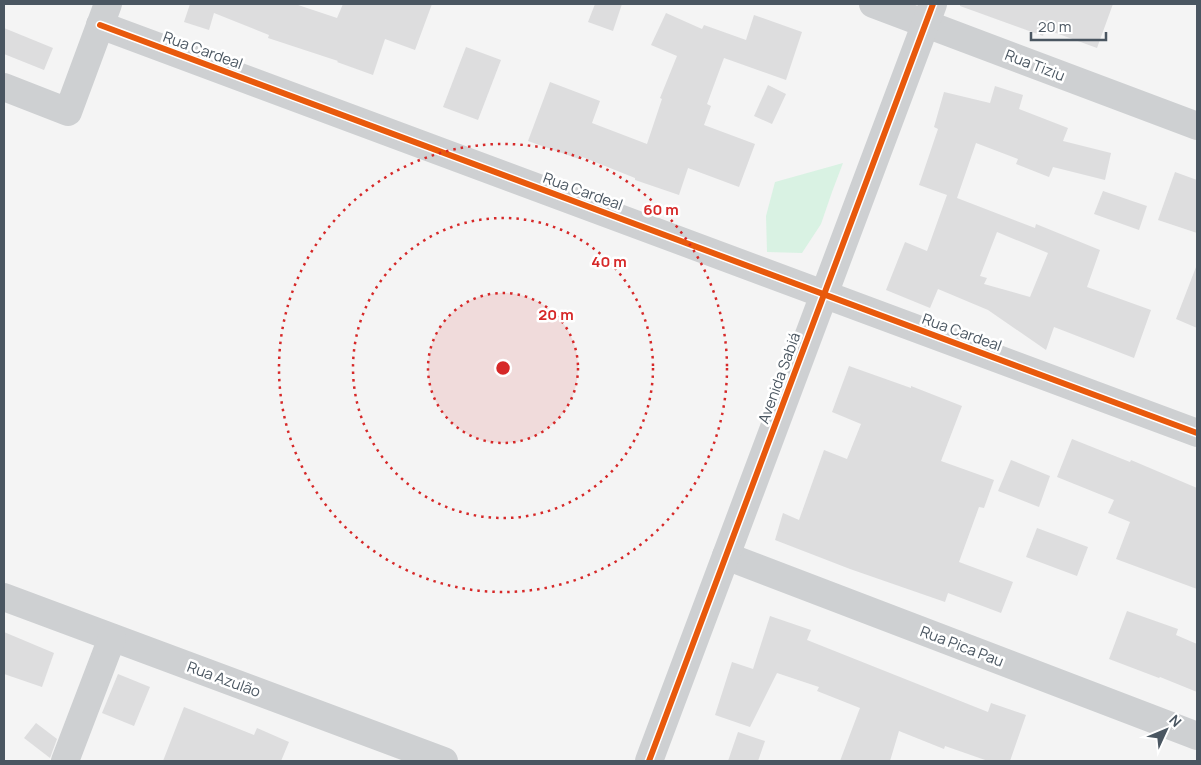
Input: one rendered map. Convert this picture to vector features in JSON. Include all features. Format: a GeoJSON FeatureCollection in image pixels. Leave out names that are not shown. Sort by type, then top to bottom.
{"type":"FeatureCollection","features":[{"type":"Feature","properties":{"kind":"street","name":"Rua Tiziu"},"geometry":{"type":"LineString","coordinates":[[874,4],[929,14],[1197,126]]}},
{"type":"Feature","properties":{"kind":"street","name":"Rua Cardeal"},"geometry":{"type":"LineString","coordinates":[[104,14],[824,294],[1197,433]]}},
{"type":"Feature","properties":{"kind":"street"},"geometry":{"type":"LineString","coordinates":[[4,87],[68,112],[104,14]]}},
{"type":"Feature","properties":{"kind":"street","name":"Avenida Sabiá"},"geometry":{"type":"LineString","coordinates":[[649,761],[929,14]]}},
{"type":"Feature","properties":{"kind":"street","name":"Rua Pica Pau"},"geometry":{"type":"LineString","coordinates":[[726,556],[1197,736]]}},
{"type":"Feature","properties":{"kind":"street","name":"Rua Azulão"},"geometry":{"type":"LineString","coordinates":[[4,597],[444,761]]}},
{"type":"Feature","properties":{"kind":"street"},"geometry":{"type":"LineString","coordinates":[[65,761],[112,638]]}},
{"type":"Feature","properties":{"kind":"green space"},"geometry":{"type":"Polygon","coordinates":[[[843,163],[821,224],[802,253],[767,252],[766,216],[775,182],[843,163]]]}},
{"type":"Feature","properties":{"kind":"building"},"geometry":{"type":"Polygon","coordinates":[[[190,4],[295,4],[337,18],[343,4],[432,4],[415,50],[385,39],[373,75],[338,61],[268,38],[269,35],[214,13],[209,30],[184,22],[190,4]]]}},
{"type":"Feature","properties":{"kind":"building"},"geometry":{"type":"Polygon","coordinates":[[[595,4],[622,4],[613,31],[588,22],[595,4]]]}},
{"type":"Feature","properties":{"kind":"building"},"geometry":{"type":"Polygon","coordinates":[[[960,4],[1113,4],[1097,48],[1045,29],[1043,36],[960,6],[960,4]]]}},
{"type":"Feature","properties":{"kind":"building"},"geometry":{"type":"Polygon","coordinates":[[[666,13],[702,29],[704,25],[746,40],[754,15],[802,32],[786,80],[724,58],[707,104],[711,106],[704,125],[755,144],[739,187],[688,168],[679,195],[635,180],[635,178],[580,156],[579,159],[528,141],[550,82],[600,101],[592,123],[647,144],[662,99],[660,98],[677,56],[651,45],[666,13]]]}},
{"type":"Feature","properties":{"kind":"building"},"geometry":{"type":"Polygon","coordinates":[[[4,28],[53,48],[44,70],[4,54],[4,28]]]}},
{"type":"Feature","properties":{"kind":"building"},"geometry":{"type":"Polygon","coordinates":[[[466,47],[501,60],[478,120],[443,107],[466,47]]]}},
{"type":"Feature","properties":{"kind":"building"},"geometry":{"type":"Polygon","coordinates":[[[768,85],[786,94],[772,124],[754,116],[768,85]]]}},
{"type":"Feature","properties":{"kind":"building"},"geometry":{"type":"Polygon","coordinates":[[[995,86],[1023,95],[1019,109],[1068,128],[1063,141],[1111,153],[1105,180],[1053,167],[1049,177],[1016,164],[1018,159],[976,143],[957,198],[1035,228],[1036,224],[1100,250],[1087,287],[1151,310],[1134,358],[1054,327],[1046,350],[988,310],[938,289],[930,308],[886,290],[905,242],[927,251],[947,195],[919,185],[938,129],[934,127],[944,92],[990,103],[995,86]],[[997,232],[980,276],[987,278],[984,284],[1030,297],[1048,253],[997,232]]]}},
{"type":"Feature","properties":{"kind":"building"},"geometry":{"type":"Polygon","coordinates":[[[1175,172],[1197,180],[1197,233],[1158,220],[1175,172]]]}},
{"type":"Feature","properties":{"kind":"building"},"geometry":{"type":"Polygon","coordinates":[[[1103,191],[1147,206],[1139,230],[1094,214],[1103,191]]]}},
{"type":"Feature","properties":{"kind":"building"},"geometry":{"type":"Polygon","coordinates":[[[1197,267],[1197,328],[1176,319],[1197,267]]]}},
{"type":"Feature","properties":{"kind":"building"},"geometry":{"type":"Polygon","coordinates":[[[849,366],[911,388],[911,386],[962,406],[941,461],[994,480],[984,508],[979,507],[959,562],[1013,582],[1001,613],[948,593],[945,602],[850,569],[775,540],[783,513],[799,520],[824,450],[847,459],[861,424],[832,412],[849,366]]]}},
{"type":"Feature","properties":{"kind":"building"},"geometry":{"type":"Polygon","coordinates":[[[1072,439],[1130,462],[1131,460],[1197,488],[1197,589],[1116,559],[1130,522],[1108,513],[1114,500],[1057,477],[1072,439]]]}},
{"type":"Feature","properties":{"kind":"building"},"geometry":{"type":"Polygon","coordinates":[[[1011,460],[1050,476],[1039,507],[998,491],[1011,460]]]}},
{"type":"Feature","properties":{"kind":"building"},"geometry":{"type":"Polygon","coordinates":[[[1037,528],[1088,547],[1077,576],[1026,557],[1037,528]]]}},
{"type":"Feature","properties":{"kind":"building"},"geometry":{"type":"Polygon","coordinates":[[[1127,611],[1178,629],[1176,635],[1197,644],[1197,692],[1109,659],[1127,611]]]}},
{"type":"Feature","properties":{"kind":"building"},"geometry":{"type":"Polygon","coordinates":[[[770,616],[811,630],[807,640],[988,712],[991,703],[1026,715],[1010,761],[988,761],[945,746],[944,749],[899,731],[890,761],[840,761],[860,708],[817,691],[819,687],[777,673],[750,727],[715,715],[732,662],[753,669],[770,616]]]}},
{"type":"Feature","properties":{"kind":"building"},"geometry":{"type":"Polygon","coordinates":[[[4,632],[54,653],[42,687],[4,674],[4,632]]]}},
{"type":"Feature","properties":{"kind":"building"},"geometry":{"type":"Polygon","coordinates":[[[118,674],[150,687],[134,726],[102,713],[118,674]]]}},
{"type":"Feature","properties":{"kind":"building"},"geometry":{"type":"Polygon","coordinates":[[[184,707],[254,735],[257,728],[289,742],[281,761],[163,761],[184,707]]]}},
{"type":"Feature","properties":{"kind":"building"},"geometry":{"type":"Polygon","coordinates":[[[36,723],[57,739],[50,758],[24,738],[36,723]]]}},
{"type":"Feature","properties":{"kind":"building"},"geometry":{"type":"Polygon","coordinates":[[[738,732],[765,741],[758,761],[728,761],[738,732]]]}},
{"type":"Feature","properties":{"kind":"cycle path"},"geometry":{"type":"LineString","coordinates":[[649,761],[933,4]]}},
{"type":"Feature","properties":{"kind":"cycle path"},"geometry":{"type":"LineString","coordinates":[[100,25],[1197,433]]}}]}
